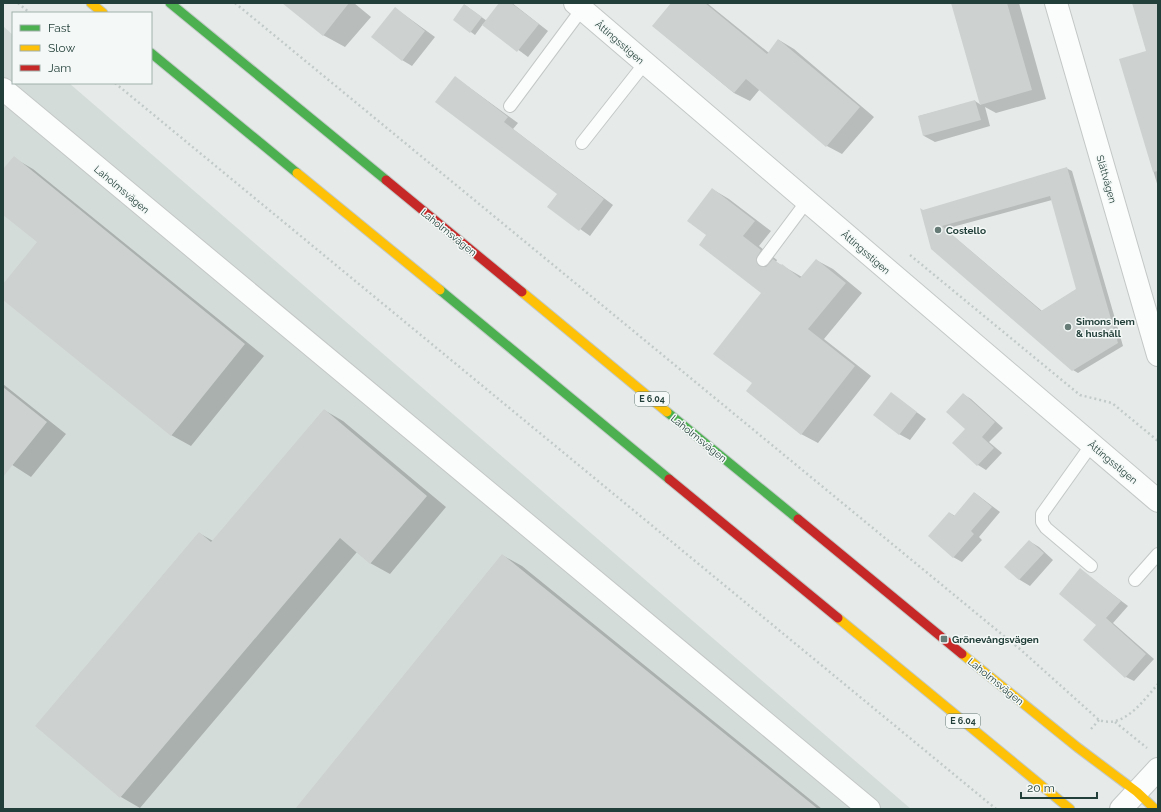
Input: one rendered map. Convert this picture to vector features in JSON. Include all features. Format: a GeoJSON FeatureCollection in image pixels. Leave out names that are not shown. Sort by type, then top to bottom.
{"type":"FeatureCollection","features":[{"type":"Feature","properties":{"kind":"highway"},"geometry":{"type":"LineString","coordinates":[[91,3],[102,12]]}},
{"type":"Feature","properties":{"kind":"highway","name":"Laholmsvägen"},"geometry":{"type":"LineString","coordinates":[[170,3],[944,639],[1077,747],[1137,792],[1155,809]]}},
{"type":"Feature","properties":{"kind":"highway","name":"E 6.04"},"geometry":{"type":"LineString","coordinates":[[152,54],[1070,809]]}},
{"type":"Feature","properties":{"kind":"street","name":"Slättvägen"},"geometry":{"type":"LineString","coordinates":[[1056,3],[1158,354]]}},
{"type":"Feature","properties":{"kind":"street","name":"Åttingsstigen"},"geometry":{"type":"LineString","coordinates":[[578,6],[1158,501]]}},
{"type":"Feature","properties":{"kind":"street","name":"Laholmsvägen"},"geometry":{"type":"LineString","coordinates":[[4,92],[869,809]]}},
{"type":"Feature","properties":{"kind":"street"},"geometry":{"type":"LineString","coordinates":[[1121,809],[1158,769]]}},
{"type":"Feature","properties":{"kind":"lane"},"geometry":{"type":"LineString","coordinates":[[510,106],[578,6]]}},
{"type":"Feature","properties":{"kind":"lane"},"geometry":{"type":"LineString","coordinates":[[582,143],[646,63]]}},
{"type":"Feature","properties":{"kind":"lane"},"geometry":{"type":"LineString","coordinates":[[763,260],[807,201]]}},
{"type":"Feature","properties":{"kind":"lane"},"geometry":{"type":"LineString","coordinates":[[1091,566],[1046,528],[1042,522],[1042,514],[1092,444]]}},
{"type":"Feature","properties":{"kind":"lane"},"geometry":{"type":"LineString","coordinates":[[1135,580],[1158,554]]}},
{"type":"Feature","properties":{"kind":"path"},"geometry":{"type":"LineString","coordinates":[[18,3],[29,12]]}},
{"type":"Feature","properties":{"kind":"path"},"geometry":{"type":"LineString","coordinates":[[235,3],[1021,650],[1099,720],[1107,723],[1115,722],[1125,716],[1143,702],[1158,684]]}},
{"type":"Feature","properties":{"kind":"path"},"geometry":{"type":"LineString","coordinates":[[116,84],[996,809]]}},
{"type":"Feature","properties":{"kind":"path"},"geometry":{"type":"LineString","coordinates":[[909,254],[1080,395],[1112,403],[1158,441]]}},
{"type":"Feature","properties":{"kind":"path"},"geometry":{"type":"LineString","coordinates":[[1115,722],[1148,749]]}},
{"type":"Feature","properties":{"kind":"shaded area"},"geometry":{"type":"Polygon","coordinates":[[[3,26],[12,34],[12,84],[70,84],[911,809],[3,809],[3,26]]]}},
{"type":"Feature","properties":{"kind":"building"},"geometry":{"type":"Polygon","coordinates":[[[282,3],[349,3],[323,36],[282,3]]]}},
{"type":"Feature","properties":{"kind":"building"},"geometry":{"type":"Polygon","coordinates":[[[499,3],[511,3],[539,24],[517,52],[482,25],[499,3]]]}},
{"type":"Feature","properties":{"kind":"building"},"geometry":{"type":"Polygon","coordinates":[[[671,3],[705,3],[767,54],[778,39],[860,107],[826,147],[746,79],[734,93],[652,26],[671,3]]]}},
{"type":"Feature","properties":{"kind":"building"},"geometry":{"type":"Polygon","coordinates":[[[951,3],[1007,3],[1032,90],[980,105],[951,3]]]}},
{"type":"Feature","properties":{"kind":"building"},"geometry":{"type":"Polygon","coordinates":[[[1132,3],[1158,3],[1158,171],[1153,172],[1119,59],[1146,51],[1132,3]]]}},
{"type":"Feature","properties":{"kind":"building"},"geometry":{"type":"Polygon","coordinates":[[[464,4],[482,17],[470,33],[453,20],[464,4]]]}},
{"type":"Feature","properties":{"kind":"building"},"geometry":{"type":"Polygon","coordinates":[[[395,7],[425,31],[402,61],[371,37],[395,7]]]}},
{"type":"Feature","properties":{"kind":"building"},"geometry":{"type":"Polygon","coordinates":[[[455,76],[508,117],[504,122],[604,199],[579,231],[547,207],[557,194],[435,102],[455,76]]]}},
{"type":"Feature","properties":{"kind":"building"},"geometry":{"type":"Polygon","coordinates":[[[975,100],[981,120],[923,136],[918,116],[975,100]]]}},
{"type":"Feature","properties":{"kind":"building"},"geometry":{"type":"Polygon","coordinates":[[[14,156],[245,344],[171,436],[3,300],[3,284],[37,242],[3,215],[3,169],[14,156]]]}},
{"type":"Feature","properties":{"kind":"building"},"geometry":{"type":"Polygon","coordinates":[[[1067,167],[1118,343],[1072,371],[931,249],[920,208],[923,210],[1067,167]],[[1050,196],[942,226],[1041,311],[1076,289],[1050,196]]]}},
{"type":"Feature","properties":{"kind":"building"},"geometry":{"type":"Polygon","coordinates":[[[712,188],[755,221],[743,236],[761,250],[756,259],[759,266],[766,267],[773,259],[800,278],[816,259],[846,283],[808,329],[855,366],[801,435],[746,391],[752,383],[713,354],[761,293],[699,245],[706,235],[687,221],[712,188]]]}},
{"type":"Feature","properties":{"kind":"building"},"geometry":{"type":"Polygon","coordinates":[[[3,387],[47,422],[3,477],[3,387]]]}},
{"type":"Feature","properties":{"kind":"building"},"geometry":{"type":"Polygon","coordinates":[[[891,392],[917,412],[899,435],[873,415],[891,392]]]}},
{"type":"Feature","properties":{"kind":"building"},"geometry":{"type":"Polygon","coordinates":[[[963,393],[995,422],[982,437],[994,448],[977,466],[952,443],[965,429],[946,412],[963,393]]]}},
{"type":"Feature","properties":{"kind":"building"},"geometry":{"type":"Polygon","coordinates":[[[324,409],[427,496],[370,564],[340,538],[120,798],[35,726],[199,532],[211,542],[324,409]]]}},
{"type":"Feature","properties":{"kind":"building"},"geometry":{"type":"Polygon","coordinates":[[[974,492],[992,507],[971,531],[974,534],[953,558],[928,536],[949,512],[954,516],[974,492]]]}},
{"type":"Feature","properties":{"kind":"building"},"geometry":{"type":"Polygon","coordinates":[[[1029,540],[1044,553],[1019,580],[1004,567],[1029,540]]]}},
{"type":"Feature","properties":{"kind":"building"},"geometry":{"type":"Polygon","coordinates":[[[502,554],[818,809],[295,809],[502,554]]]}},
{"type":"Feature","properties":{"kind":"building"},"geometry":{"type":"Polygon","coordinates":[[[1080,568],[1121,601],[1106,618],[1146,654],[1125,678],[1083,640],[1096,625],[1059,594],[1080,568]]]}},
{"type":"Feature","properties":{"kind":"traffic: fast"},"geometry":{"type":"LineString","coordinates":[[170,3],[386,180]]}},
{"type":"Feature","properties":{"kind":"traffic: fast"},"geometry":{"type":"LineString","coordinates":[[152,54],[297,173]]}},
{"type":"Feature","properties":{"kind":"traffic: fast"},"geometry":{"type":"LineString","coordinates":[[440,290],[669,479]]}},
{"type":"Feature","properties":{"kind":"traffic: fast"},"geometry":{"type":"LineString","coordinates":[[667,412],[798,519]]}},
{"type":"Feature","properties":{"kind":"traffic: slow"},"geometry":{"type":"LineString","coordinates":[[91,3],[102,12]]}},
{"type":"Feature","properties":{"kind":"traffic: slow"},"geometry":{"type":"LineString","coordinates":[[297,173],[440,290]]}},
{"type":"Feature","properties":{"kind":"traffic: slow"},"geometry":{"type":"LineString","coordinates":[[522,292],[667,412]]}},
{"type":"Feature","properties":{"kind":"traffic: slow"},"geometry":{"type":"LineString","coordinates":[[838,618],[1070,809]]}},
{"type":"Feature","properties":{"kind":"traffic: slow"},"geometry":{"type":"LineString","coordinates":[[962,654],[1077,747],[1137,792],[1155,809]]}},
{"type":"Feature","properties":{"kind":"traffic: jam"},"geometry":{"type":"LineString","coordinates":[[386,180],[522,292]]}},
{"type":"Feature","properties":{"kind":"traffic: jam"},"geometry":{"type":"LineString","coordinates":[[669,479],[838,618]]}},
{"type":"Feature","properties":{"kind":"traffic: jam"},"geometry":{"type":"LineString","coordinates":[[798,519],[962,654]]}},
{"type":"Feature","properties":{"kind":"place","name":"Costello"},"geometry":{"type":"Point","coordinates":[938,230]}},
{"type":"Feature","properties":{"kind":"place","name":"Simons hem & hushåll"},"geometry":{"type":"Point","coordinates":[1068,327]}},
{"type":"Feature","properties":{"kind":"place","name":"Grönevångsvägen"},"geometry":{"type":"Point","coordinates":[944,639]}}]}
